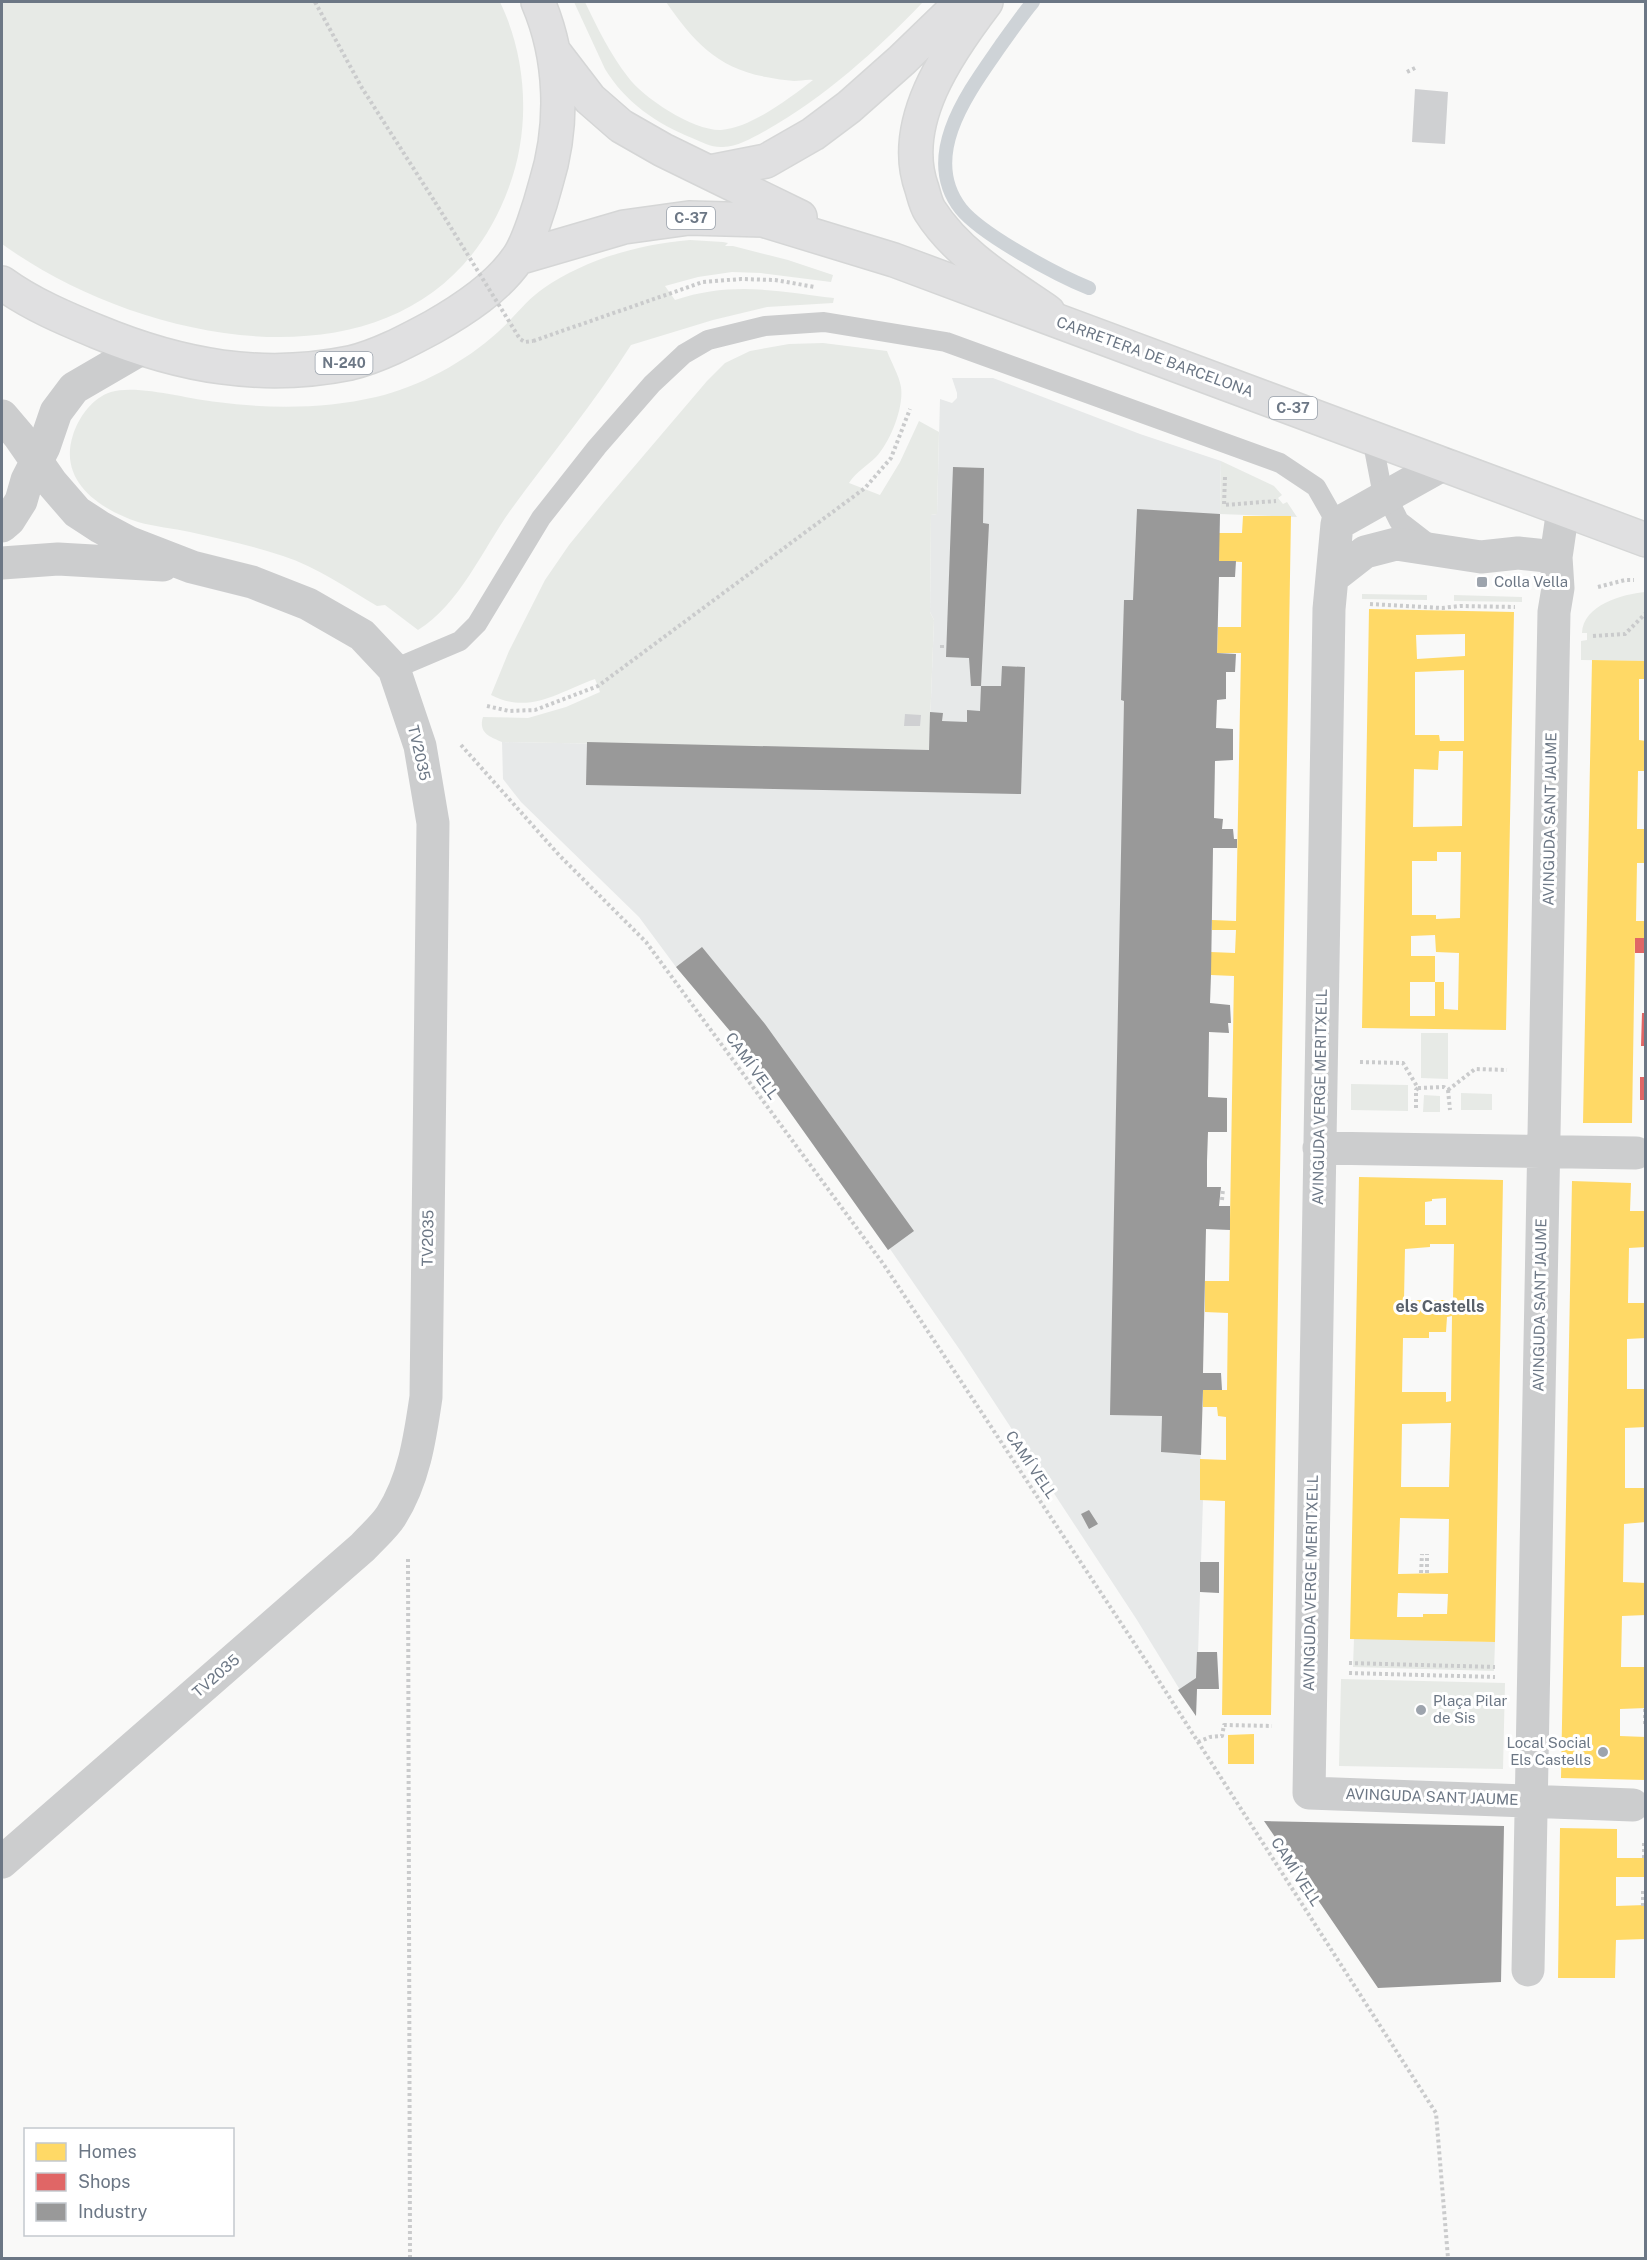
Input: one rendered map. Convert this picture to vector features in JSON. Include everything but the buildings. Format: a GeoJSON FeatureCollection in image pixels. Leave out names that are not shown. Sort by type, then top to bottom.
{"type":"FeatureCollection","features":[{"type":"Feature","properties":{"kind":"main road","name":"CARRETERA DE BARCELONA"},"geometry":{"type":"LineString","coordinates":[[2,282],[15,292],[60,317],[141,350],[223,368],[264,371],[314,368],[351,362],[383,352],[454,315],[502,276],[518,258],[543,195],[552,163],[558,115],[554,52],[538,2]]}},
{"type":"Feature","properties":{"kind":"main road"},"geometry":{"type":"LineString","coordinates":[[710,172],[766,161],[813,134],[858,99],[962,2]]}},
{"type":"Feature","properties":{"kind":"main road"},"geometry":{"type":"LineString","coordinates":[[986,2],[963,32],[927,97],[916,138],[918,179],[929,209],[952,238],[984,267],[1064,323]]}},
{"type":"Feature","properties":{"kind":"main road","name":"CARRETERA DE BARCELONA"},"geometry":{"type":"LineString","coordinates":[[554,52],[590,99],[621,126],[663,150],[865,250]]}},
{"type":"Feature","properties":{"kind":"main road","name":"CARRETERA DE BARCELONA"},"geometry":{"type":"LineString","coordinates":[[518,258],[624,227],[689,218],[763,220],[865,250],[1646,540]]}},
{"type":"Feature","properties":{"kind":"street"},"geometry":{"type":"LineString","coordinates":[[4,525],[21,501],[21,448],[56,412],[74,388],[141,350]]}},
{"type":"Feature","properties":{"kind":"street"},"geometry":{"type":"LineString","coordinates":[[21,448],[77,512],[130,543],[192,567]]}},
{"type":"Feature","properties":{"kind":"street"},"geometry":{"type":"LineString","coordinates":[[1337,524],[1444,464]]}},
{"type":"Feature","properties":{"kind":"street","name":"AVINGUDA SANT JAUME"},"geometry":{"type":"LineString","coordinates":[[1308,1793],[1532,1800],[1554,612],[1563,509]]}},
{"type":"Feature","properties":{"kind":"street","name":"AVINGUDA VERGE MERITXELL"},"geometry":{"type":"LineString","coordinates":[[1308,1793],[1329,621],[1337,524]]}},
{"type":"Feature","properties":{"kind":"street"},"geometry":{"type":"LineString","coordinates":[[1334,577],[1365,552],[1396,544],[1482,557],[1518,553],[1557,573]]}},
{"type":"Feature","properties":{"kind":"street"},"geometry":{"type":"LineString","coordinates":[[2,564],[58,559],[192,567]]}},
{"type":"Feature","properties":{"kind":"street","name":"TV2035"},"geometry":{"type":"LineString","coordinates":[[2,1862],[363,1547],[391,1517],[407,1483],[420,1443],[426,1397],[433,823],[420,746],[394,669],[362,635],[308,604],[252,582],[192,567]]}},
{"type":"Feature","properties":{"kind":"street"},"geometry":{"type":"LineString","coordinates":[[1319,1148],[1636,1153]]}},
{"type":"Feature","properties":{"kind":"street"},"geometry":{"type":"LineString","coordinates":[[1528,1970],[1532,1800],[1633,1805]]}},
{"type":"Feature","properties":{"kind":"lane"},"geometry":{"type":"LineString","coordinates":[[394,669],[460,642],[477,624],[511,565],[553,502],[620,420],[652,384],[684,354],[708,340],[765,326],[824,322],[931,338],[997,359],[1280,463],[1316,487],[1337,524]]}},
{"type":"Feature","properties":{"kind":"lane"},"geometry":{"type":"LineString","coordinates":[[1372,438],[1381,485],[1399,521],[1437,550]]}},
{"type":"Feature","properties":{"kind":"path"},"geometry":{"type":"LineString","coordinates":[[315,2],[362,88],[520,339],[525,342],[703,282],[741,279],[775,280],[818,288]]}},
{"type":"Feature","properties":{"kind":"path"},"geometry":{"type":"LineString","coordinates":[[1407,72],[1417,67]]}},
{"type":"Feature","properties":{"kind":"path"},"geometry":{"type":"LineString","coordinates":[[487,706],[509,711],[535,710],[598,686],[865,488],[891,458],[910,409]]}},
{"type":"Feature","properties":{"kind":"path"},"geometry":{"type":"LineString","coordinates":[[1224,496],[1224,505],[1281,501]]}},
{"type":"Feature","properties":{"kind":"path"},"geometry":{"type":"LineString","coordinates":[[1557,573],[1592,589],[1625,580],[1635,580]]}},
{"type":"Feature","properties":{"kind":"path"},"geometry":{"type":"LineString","coordinates":[[1365,604],[1422,605],[1442,608],[1518,607]]}},
{"type":"Feature","properties":{"kind":"path"},"geometry":{"type":"LineString","coordinates":[[1586,636],[1624,634],[1646,613]]}},
{"type":"Feature","properties":{"kind":"path","name":"CAMÍ VELL"},"geometry":{"type":"LineString","coordinates":[[466,751],[559,855],[653,951],[884,1265],[1198,1742],[1436,2113],[1448,2259]]}},
{"type":"Feature","properties":{"kind":"path"},"geometry":{"type":"LineString","coordinates":[[1358,1062],[1403,1063],[1418,1088]]}},
{"type":"Feature","properties":{"kind":"path"},"geometry":{"type":"LineString","coordinates":[[1448,1090],[1475,1069],[1516,1071]]}},
{"type":"Feature","properties":{"kind":"path"},"geometry":{"type":"LineString","coordinates":[[1418,1088],[1444,1087],[1448,1090]]}},
{"type":"Feature","properties":{"kind":"path"},"geometry":{"type":"LineString","coordinates":[[1418,1088],[1415,1112],[1418,1115]]}},
{"type":"Feature","properties":{"kind":"path"},"geometry":{"type":"LineString","coordinates":[[1446,1116],[1450,1111],[1448,1090]]}},
{"type":"Feature","properties":{"kind":"path"},"geometry":{"type":"LineString","coordinates":[[1222,1200],[1223,1190]]}},
{"type":"Feature","properties":{"kind":"path"},"geometry":{"type":"LineString","coordinates":[[408,1554],[411,2259]]}},
{"type":"Feature","properties":{"kind":"path"},"geometry":{"type":"LineString","coordinates":[[1421,1574],[1425,1554],[1427,1573]]}},
{"type":"Feature","properties":{"kind":"path"},"geometry":{"type":"LineString","coordinates":[[1353,1663],[1494,1666]]}},
{"type":"Feature","properties":{"kind":"path"},"geometry":{"type":"LineString","coordinates":[[1347,1673],[1500,1677]]}},
{"type":"Feature","properties":{"kind":"path"},"geometry":{"type":"LineString","coordinates":[[1645,1708],[1645,1724]]}},
{"type":"Feature","properties":{"kind":"path"},"geometry":{"type":"LineString","coordinates":[[1198,1742],[1210,1737],[1222,1736],[1224,1725],[1282,1726]]}},
{"type":"Feature","properties":{"kind":"path"},"geometry":{"type":"LineString","coordinates":[[1644,1843],[1644,1858]]}},
{"type":"Feature","properties":{"kind":"path"},"geometry":{"type":"LineString","coordinates":[[1643,1888],[1643,1906]]}},
{"type":"Feature","properties":{"kind":"shaded area"},"geometry":{"type":"Polygon","coordinates":[[[2,2],[500,2],[516,46],[523,93],[521,141],[509,187],[471,256],[417,302],[353,329],[281,337],[207,330],[133,311],[63,281],[2,244],[2,2]]]}},
{"type":"Feature","properties":{"kind":"shaded area"},"geometry":{"type":"Polygon","coordinates":[[[574,2],[585,2],[615,59],[628,77],[645,94],[684,119],[710,129],[721,130],[745,124],[757,118],[813,80],[794,81],[749,73],[720,60],[686,29],[666,2],[923,2],[849,72],[787,118],[750,139],[728,147],[719,147],[703,143],[666,126],[643,111],[622,92],[605,69],[574,2]]]}},
{"type":"Feature","properties":{"kind":"shaded area"},"geometry":{"type":"Polygon","coordinates":[[[690,240],[728,243],[725,246],[788,260],[833,275],[831,282],[761,273],[732,272],[698,277],[665,286],[675,300],[716,291],[754,289],[834,298],[833,303],[767,307],[713,320],[631,345],[587,409],[510,511],[458,591],[433,619],[418,630],[385,605],[377,606],[332,578],[296,561],[249,546],[144,524],[123,516],[96,501],[85,491],[71,466],[70,451],[73,435],[79,422],[92,403],[111,392],[148,391],[217,402],[277,407],[337,404],[392,393],[441,372],[471,353],[498,332],[538,293],[560,278],[595,261],[633,249],[690,240]]]}},
{"type":"Feature","properties":{"kind":"shaded area"},"geometry":{"type":"Polygon","coordinates":[[[823,343],[887,351],[901,387],[898,414],[886,443],[876,457],[849,483],[880,495],[900,462],[919,421],[939,432],[937,514],[931,515],[930,612],[934,620],[929,750],[502,742],[486,734],[482,727],[483,717],[528,718],[566,707],[600,692],[595,679],[556,695],[531,702],[505,701],[491,695],[509,651],[545,580],[569,545],[707,381],[725,363],[750,351],[789,344],[823,343]]]}},
{"type":"Feature","properties":{"kind":"shaded area"},"geometry":{"type":"Polygon","coordinates":[[[952,378],[993,378],[1140,434],[1221,461],[1201,1415],[1200,1500],[1203,1500],[1196,1716],[1137,1620],[962,1353],[890,1249],[888,1250],[765,1077],[735,1037],[676,967],[639,917],[521,802],[503,779],[502,742],[869,749],[930,725],[934,620],[930,612],[931,515],[937,514],[940,399],[952,403],[957,398],[952,378]]]}},
{"type":"Feature","properties":{"kind":"shaded area"},"geometry":{"type":"Polygon","coordinates":[[[1221,461],[1274,486],[1282,495],[1278,498],[1283,504],[1287,502],[1297,517],[1220,514],[1221,461]]]}},
{"type":"Feature","properties":{"kind":"shaded area"},"geometry":{"type":"Polygon","coordinates":[[[1645,592],[1645,661],[1581,660],[1581,641],[1587,640],[1587,633],[1582,633],[1589,615],[1616,598],[1645,592]]]}},
{"type":"Feature","properties":{"kind":"shaded area"},"geometry":{"type":"Polygon","coordinates":[[[1362,594],[1427,595],[1427,600],[1362,599],[1362,594]]]}},
{"type":"Feature","properties":{"kind":"shaded area"},"geometry":{"type":"Polygon","coordinates":[[[1454,595],[1522,597],[1522,602],[1454,601],[1454,595]]]}},
{"type":"Feature","properties":{"kind":"shaded area"},"geometry":{"type":"Polygon","coordinates":[[[1421,1033],[1448,1033],[1448,1079],[1421,1078],[1421,1033]]]}},
{"type":"Feature","properties":{"kind":"shaded area"},"geometry":{"type":"Polygon","coordinates":[[[1351,1084],[1408,1085],[1408,1111],[1351,1110],[1351,1084]]]}},
{"type":"Feature","properties":{"kind":"shaded area"},"geometry":{"type":"Polygon","coordinates":[[[1461,1093],[1492,1094],[1492,1110],[1461,1110],[1461,1093]]]}},
{"type":"Feature","properties":{"kind":"shaded area"},"geometry":{"type":"Polygon","coordinates":[[[1424,1095],[1440,1096],[1440,1112],[1423,1112],[1424,1095]]]}},
{"type":"Feature","properties":{"kind":"shaded area"},"geometry":{"type":"Polygon","coordinates":[[[1354,1638],[1495,1642],[1494,1671],[1353,1667],[1354,1638]]]}},
{"type":"Feature","properties":{"kind":"shaded area","name":"Plaça Pilar de Sis"},"geometry":{"type":"Polygon","coordinates":[[[1341,1679],[1505,1683],[1503,1769],[1339,1766],[1341,1679]]]}},
{"type":"Feature","properties":{"kind":"waterway"},"geometry":{"type":"LineString","coordinates":[[1033,2],[976,82],[954,124],[947,145],[945,167],[949,188],[961,209],[985,230],[1058,274],[1089,288]]}},
{"type":"Feature","properties":{"kind":"place","name":"Colla Vella"},"geometry":{"type":"Point","coordinates":[1482,582]}},
{"type":"Feature","properties":{"kind":"place","name":"Plaça Pilar de Sis"},"geometry":{"type":"Point","coordinates":[1421,1710]}},
{"type":"Feature","properties":{"kind":"place","name":"Local Social Els Castells"},"geometry":{"type":"Point","coordinates":[1603,1752]}},
{"type":"Feature","properties":{"kind":"district","name":"els Castells"},"geometry":{"type":"Point","coordinates":[1440,1306]}}]}
